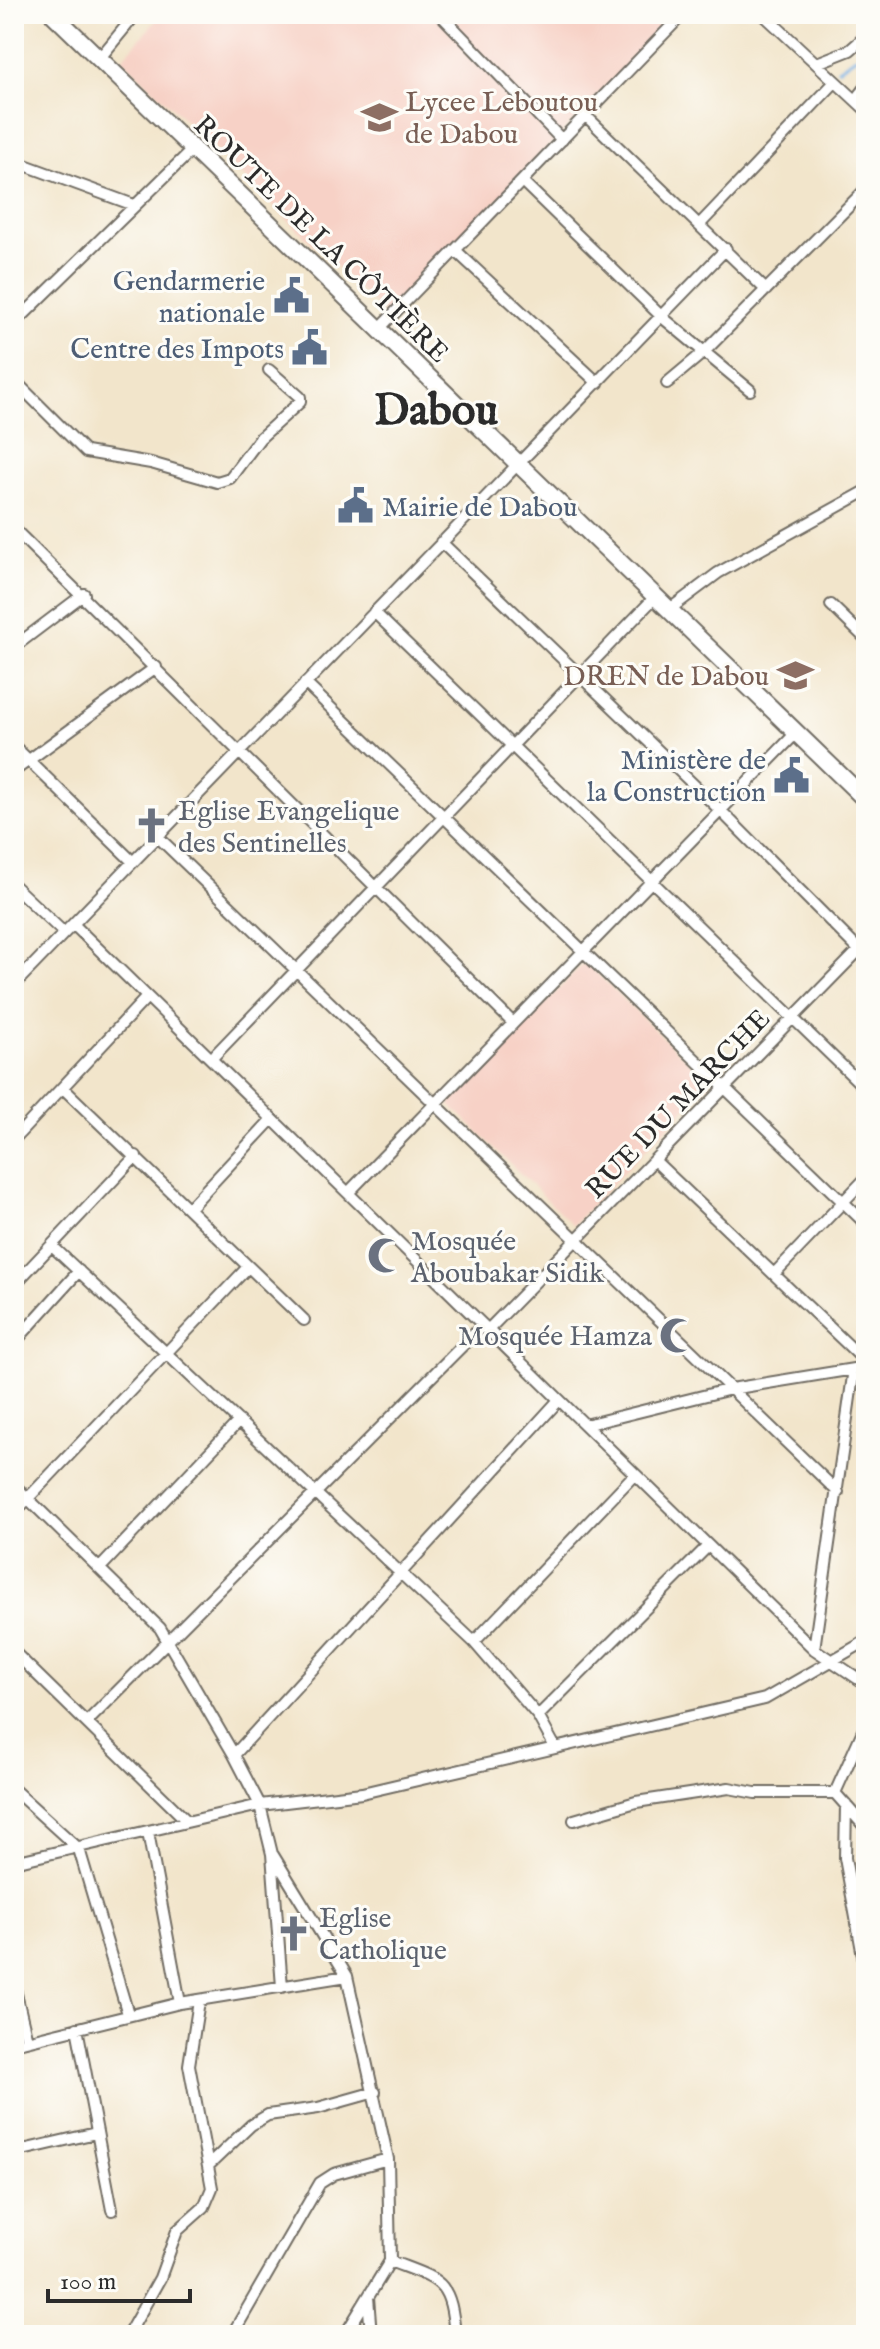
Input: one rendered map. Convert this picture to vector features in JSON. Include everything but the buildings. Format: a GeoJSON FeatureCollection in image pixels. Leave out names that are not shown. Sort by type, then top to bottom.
{"type":"FeatureCollection","features":[{"type":"Feature","properties":{"kind":"main road","name":"ROUTE DE LA CÔTIÈRE"},"geometry":{"type":"LineString","coordinates":[[53,14],[866,800]]}},
{"type":"Feature","properties":{"kind":"street"},"geometry":{"type":"LineString","coordinates":[[99,59],[136,14]]}},
{"type":"Feature","properties":{"kind":"street"},"geometry":{"type":"LineString","coordinates":[[440,14],[562,140]]}},
{"type":"Feature","properties":{"kind":"street"},"geometry":{"type":"LineString","coordinates":[[378,330],[683,14]]}},
{"type":"Feature","properties":{"kind":"street"},"geometry":{"type":"LineString","coordinates":[[763,14],[866,110]]}},
{"type":"Feature","properties":{"kind":"street"},"geometry":{"type":"LineString","coordinates":[[817,63],[850,50],[866,36]]}},
{"type":"Feature","properties":{"kind":"street"},"geometry":{"type":"LineString","coordinates":[[701,223],[835,82]]}},
{"type":"Feature","properties":{"kind":"street"},"geometry":{"type":"LineString","coordinates":[[856,100],[866,87]]}},
{"type":"Feature","properties":{"kind":"street"},"geometry":{"type":"LineString","coordinates":[[585,115],[701,223],[766,290]]}},
{"type":"Feature","properties":{"kind":"street"},"geometry":{"type":"LineString","coordinates":[[14,324],[192,150]]}},
{"type":"Feature","properties":{"kind":"street"},"geometry":{"type":"LineString","coordinates":[[15,162],[134,205]]}},
{"type":"Feature","properties":{"kind":"street"},"geometry":{"type":"LineString","coordinates":[[523,182],[662,317],[750,390]]}},
{"type":"Feature","properties":{"kind":"street"},"geometry":{"type":"LineString","coordinates":[[667,383],[704,352],[866,189]]}},
{"type":"Feature","properties":{"kind":"street"},"geometry":{"type":"LineString","coordinates":[[14,985],[726,249]]}},
{"type":"Feature","properties":{"kind":"street"},"geometry":{"type":"LineString","coordinates":[[455,250],[598,383]]}},
{"type":"Feature","properties":{"kind":"street"},"geometry":{"type":"LineString","coordinates":[[14,380],[86,452],[151,463],[217,482],[230,478],[260,438],[300,402],[300,397],[269,370]]}},
{"type":"Feature","properties":{"kind":"street"},"geometry":{"type":"LineString","coordinates":[[670,609],[718,573],[866,491]]}},
{"type":"Feature","properties":{"kind":"street"},"geometry":{"type":"LineString","coordinates":[[14,529],[84,594],[513,1023]]}},
{"type":"Feature","properties":{"kind":"street"},"geometry":{"type":"LineString","coordinates":[[441,542],[864,950]]}},
{"type":"Feature","properties":{"kind":"street"},"geometry":{"type":"LineString","coordinates":[[14,647],[84,594]]}},
{"type":"Feature","properties":{"kind":"street"},"geometry":{"type":"LineString","coordinates":[[211,1059],[657,595]]}},
{"type":"Feature","properties":{"kind":"street"},"geometry":{"type":"LineString","coordinates":[[831,605],[866,639]]}},
{"type":"Feature","properties":{"kind":"street"},"geometry":{"type":"LineString","coordinates":[[374,612],[866,1089]]}},
{"type":"Feature","properties":{"kind":"street"},"geometry":{"type":"LineString","coordinates":[[14,771],[156,667]]}},
{"type":"Feature","properties":{"kind":"street"},"geometry":{"type":"LineString","coordinates":[[866,676],[862,684],[866,693]]}},
{"type":"Feature","properties":{"kind":"street"},"geometry":{"type":"LineString","coordinates":[[305,683],[866,1224]]}},
{"type":"Feature","properties":{"kind":"street"},"geometry":{"type":"LineString","coordinates":[[348,1193],[797,732]]}},
{"type":"Feature","properties":{"kind":"street"},"geometry":{"type":"LineString","coordinates":[[14,746],[133,862]]}},
{"type":"Feature","properties":{"kind":"street"},"geometry":{"type":"LineString","coordinates":[[157,836],[838,1492]]}},
{"type":"Feature","properties":{"kind":"street"},"geometry":{"type":"LineString","coordinates":[[14,886],[64,933]]}},
{"type":"Feature","properties":{"kind":"street"},"geometry":{"type":"LineString","coordinates":[[73,924],[814,1649],[866,1684]]}},
{"type":"Feature","properties":{"kind":"street","name":"RUE DU MARCHE"},"geometry":{"type":"LineString","coordinates":[[87,1722],[576,1240],[794,1017],[864,950]]}},
{"type":"Feature","properties":{"kind":"street"},"geometry":{"type":"LineString","coordinates":[[14,1139],[147,997]]}},
{"type":"Feature","properties":{"kind":"street"},"geometry":{"type":"LineString","coordinates":[[63,1088],[304,1320]]}},
{"type":"Feature","properties":{"kind":"street"},"geometry":{"type":"LineString","coordinates":[[190,1207],[272,1119]]}},
{"type":"Feature","properties":{"kind":"street"},"geometry":{"type":"LineString","coordinates":[[14,1285],[136,1156]]}},
{"type":"Feature","properties":{"kind":"street"},"geometry":{"type":"LineString","coordinates":[[654,1160],[774,1274],[862,1366]]}},
{"type":"Feature","properties":{"kind":"street"},"geometry":{"type":"LineString","coordinates":[[774,1274],[866,1178]]}},
{"type":"Feature","properties":{"kind":"street"},"geometry":{"type":"LineString","coordinates":[[52,1246],[474,1642],[538,1716],[555,1747]]}},
{"type":"Feature","properties":{"kind":"street"},"geometry":{"type":"LineString","coordinates":[[14,1513],[248,1267]]}},
{"type":"Feature","properties":{"kind":"street"},"geometry":{"type":"LineString","coordinates":[[14,1343],[79,1271]]}},
{"type":"Feature","properties":{"kind":"street"},"geometry":{"type":"LineString","coordinates":[[14,1321],[24,1331]]}},
{"type":"Feature","properties":{"kind":"street"},"geometry":{"type":"LineString","coordinates":[[585,1425],[731,1389],[862,1366]]}},
{"type":"Feature","properties":{"kind":"street"},"geometry":{"type":"LineString","coordinates":[[814,1649],[838,1492],[862,1366]]}},
{"type":"Feature","properties":{"kind":"street"},"geometry":{"type":"LineString","coordinates":[[234,1755],[559,1400]]}},
{"type":"Feature","properties":{"kind":"street"},"geometry":{"type":"LineString","coordinates":[[100,1568],[239,1421]]}},
{"type":"Feature","properties":{"kind":"street"},"geometry":{"type":"LineString","coordinates":[[474,1642],[635,1474]]}},
{"type":"Feature","properties":{"kind":"street"},"geometry":{"type":"LineString","coordinates":[[14,1485],[139,1605],[169,1642],[234,1755],[260,1805],[272,1854],[282,1987]]}},
{"type":"Feature","properties":{"kind":"street"},"geometry":{"type":"LineString","coordinates":[[538,1716],[708,1546]]}},
{"type":"Feature","properties":{"kind":"street"},"geometry":{"type":"LineString","coordinates":[[14,1862],[260,1805],[362,1793],[765,1699],[866,1641]]}},
{"type":"Feature","properties":{"kind":"street"},"geometry":{"type":"LineString","coordinates":[[14,1652],[187,1821]]}},
{"type":"Feature","properties":{"kind":"street"},"geometry":{"type":"LineString","coordinates":[[835,1793],[866,1724]]}},
{"type":"Feature","properties":{"kind":"street"},"geometry":{"type":"LineString","coordinates":[[574,1820],[636,1802],[729,1788],[755,1793],[835,1793],[866,1828]]}},
{"type":"Feature","properties":{"kind":"street"},"geometry":{"type":"LineString","coordinates":[[14,1790],[79,1849],[128,2014]]}},
{"type":"Feature","properties":{"kind":"street"},"geometry":{"type":"LineString","coordinates":[[846,1805],[845,1858],[866,1972]]}},
{"type":"Feature","properties":{"kind":"street"},"geometry":{"type":"LineString","coordinates":[[148,1832],[180,2003]]}},
{"type":"Feature","properties":{"kind":"street"},"geometry":{"type":"LineString","coordinates":[[272,1854],[347,1976],[388,2159],[390,2261],[345,2335]]}},
{"type":"Feature","properties":{"kind":"street"},"geometry":{"type":"LineString","coordinates":[[14,2044],[180,2003],[347,1976]]}},
{"type":"Feature","properties":{"kind":"street"},"geometry":{"type":"LineString","coordinates":[[14,1985],[27,2040]]}},
{"type":"Feature","properties":{"kind":"street"},"geometry":{"type":"LineString","coordinates":[[134,2333],[160,2278],[177,2231],[209,2199],[212,2188],[189,2065],[199,2001]]}},
{"type":"Feature","properties":{"kind":"street"},"geometry":{"type":"LineString","coordinates":[[77,2028],[112,2210]]}},
{"type":"Feature","properties":{"kind":"street"},"geometry":{"type":"LineString","coordinates":[[209,2165],[251,2125],[268,2115],[318,2108],[375,2092]]}},
{"type":"Feature","properties":{"kind":"street"},"geometry":{"type":"LineString","coordinates":[[14,2152],[96,2133]]}},
{"type":"Feature","properties":{"kind":"street"},"geometry":{"type":"LineString","coordinates":[[232,2335],[320,2183],[334,2174],[388,2159]]}},
{"type":"Feature","properties":{"kind":"street"},"geometry":{"type":"LineString","coordinates":[[390,2261],[445,2288],[452,2302],[455,2335]]}},
{"type":"Feature","properties":{"kind":"street"},"geometry":{"type":"LineString","coordinates":[[368,2296],[371,2335]]}},
{"type":"Feature","properties":{"kind":"shaded area","name":"Lycee Leboutou de Dabou"},"geometry":{"type":"Polygon","coordinates":[[[162,14],[675,14],[387,316],[122,59],[162,14]]]}},
{"type":"Feature","properties":{"kind":"shaded area"},"geometry":{"type":"Polygon","coordinates":[[[585,962],[710,1083],[573,1225],[449,1104],[585,962]]]}},
{"type":"Feature","properties":{"kind":"waterway"},"geometry":{"type":"LineString","coordinates":[[838,69],[866,50]]}},
{"type":"Feature","properties":{"kind":"place","name":"Lycee Leboutou de Dabou"},"geometry":{"type":"Point","coordinates":[379,117]}},
{"type":"Feature","properties":{"kind":"place","name":"Gendarmerie nationale"},"geometry":{"type":"Point","coordinates":[291,296]}},
{"type":"Feature","properties":{"kind":"place","name":"Centre des Impots"},"geometry":{"type":"Point","coordinates":[310,348]}},
{"type":"Feature","properties":{"kind":"place","name":"Mairie de Dabou"},"geometry":{"type":"Point","coordinates":[356,506]}},
{"type":"Feature","properties":{"kind":"place","name":"DREN de Dabou"},"geometry":{"type":"Point","coordinates":[795,675]}},
{"type":"Feature","properties":{"kind":"place","name":"Ministère de la Construction"},"geometry":{"type":"Point","coordinates":[792,775]}},
{"type":"Feature","properties":{"kind":"place","name":"Eglise Evangelique des Sentinelles"},"geometry":{"type":"Point","coordinates":[152,826]}},
{"type":"Feature","properties":{"kind":"place","name":"Mosquée Aboubakar Sidik"},"geometry":{"type":"Point","coordinates":[385,1256]}},
{"type":"Feature","properties":{"kind":"place","name":"Mosquée Hamza"},"geometry":{"type":"Point","coordinates":[678,1335]}},
{"type":"Feature","properties":{"kind":"place","name":"Eglise Catholique"},"geometry":{"type":"Point","coordinates":[293,1933]}},
{"type":"Feature","properties":{"kind":"district","name":"Dabou"},"geometry":{"type":"Point","coordinates":[436,409]}}]}
